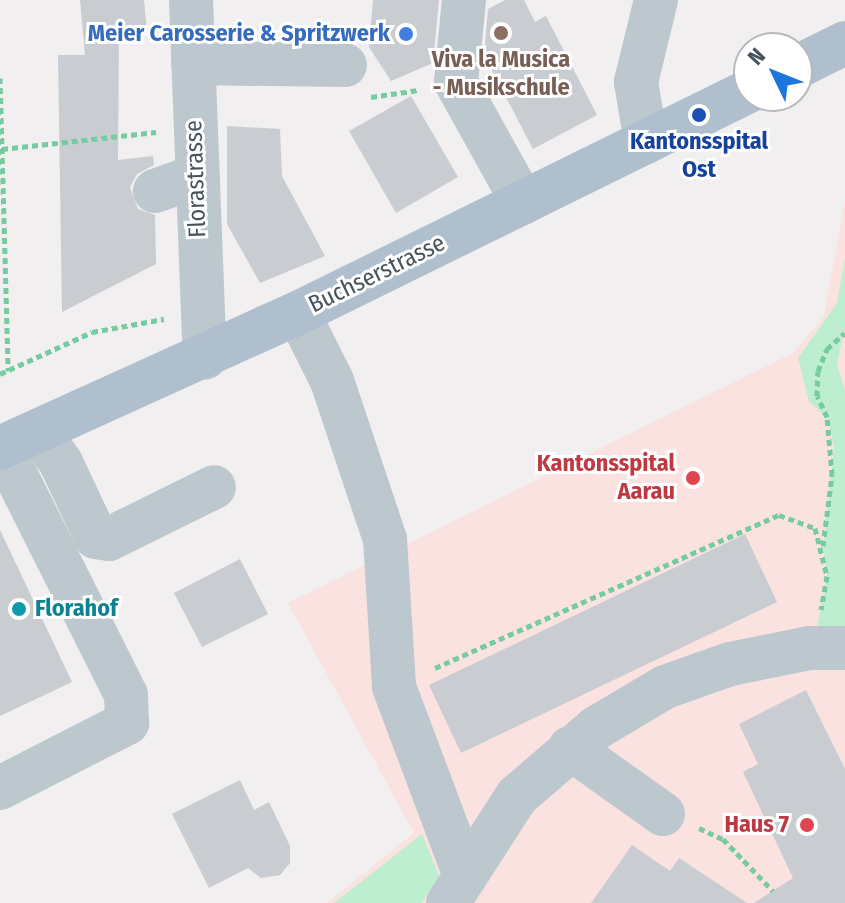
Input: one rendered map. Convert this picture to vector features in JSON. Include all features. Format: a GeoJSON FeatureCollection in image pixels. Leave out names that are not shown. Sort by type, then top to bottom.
{"type":"FeatureCollection","features":[{"type":"Feature","properties":{"kind":"main road"},"geometry":{"type":"LineString","coordinates":[[813,59],[845,43]]}},
{"type":"Feature","properties":{"kind":"main road","name":"Buchserstrasse"},"geometry":{"type":"LineString","coordinates":[[13,442],[203,338],[298,313],[733,99]]}},
{"type":"Feature","properties":{"kind":"street","name":"Florastrasse"},"geometry":{"type":"LineString","coordinates":[[191,0],[203,338]]}},
{"type":"Feature","properties":{"kind":"street"},"geometry":{"type":"LineString","coordinates":[[464,0],[456,82],[523,203]]}},
{"type":"Feature","properties":{"kind":"street"},"geometry":{"type":"LineString","coordinates":[[646,142],[636,82],[656,0]]}},
{"type":"Feature","properties":{"kind":"street"},"geometry":{"type":"LineString","coordinates":[[193,63],[345,65]]}},
{"type":"Feature","properties":{"kind":"street"},"geometry":{"type":"LineString","coordinates":[[155,191],[197,176]]}},
{"type":"Feature","properties":{"kind":"street"},"geometry":{"type":"LineString","coordinates":[[298,313],[332,381],[385,539],[394,687],[456,890]]}},
{"type":"Feature","properties":{"kind":"street"},"geometry":{"type":"LineString","coordinates":[[13,442],[61,463],[96,537],[109,539],[214,487]]}},
{"type":"Feature","properties":{"kind":"street"},"geometry":{"type":"LineString","coordinates":[[0,788],[127,723],[126,695],[13,442]]}},
{"type":"Feature","properties":{"kind":"street"},"geometry":{"type":"LineString","coordinates":[[456,890],[517,796],[570,748],[665,687],[730,664],[827,648]]}},
{"type":"Feature","properties":{"kind":"street"},"geometry":{"type":"LineString","coordinates":[[570,748],[663,814]]}},
{"type":"Feature","properties":{"kind":"path"},"geometry":{"type":"LineString","coordinates":[[345,65],[373,100],[456,82]]}},
{"type":"Feature","properties":{"kind":"path"},"geometry":{"type":"LineString","coordinates":[[0,78],[8,371]]}},
{"type":"Feature","properties":{"kind":"path"},"geometry":{"type":"LineString","coordinates":[[2,149],[194,128]]}},
{"type":"Feature","properties":{"kind":"path"},"geometry":{"type":"LineString","coordinates":[[0,374],[92,332],[203,338]]}},
{"type":"Feature","properties":{"kind":"path"},"geometry":{"type":"LineString","coordinates":[[827,648],[827,576],[823,547],[832,475],[827,417],[817,396],[818,371],[827,349],[845,333]]}},
{"type":"Feature","properties":{"kind":"path"},"geometry":{"type":"LineString","coordinates":[[394,687],[757,522],[779,515],[796,518],[815,528],[823,547]]}},
{"type":"Feature","properties":{"kind":"path"},"geometry":{"type":"LineString","coordinates":[[663,814],[723,839],[773,891]]}},
{"type":"Feature","properties":{"kind":"shaded area","name":"Kantonsspital Aarau"},"geometry":{"type":"Polygon","coordinates":[[[845,201],[845,903],[327,903],[414,833],[288,603],[793,353],[824,316],[845,201]]]}},
{"type":"Feature","properties":{"kind":"green space"},"geometry":{"type":"Polygon","coordinates":[[[845,258],[845,326],[837,364],[845,390],[845,634],[816,632],[827,576],[823,547],[834,447],[827,417],[809,402],[798,358],[837,303],[845,258]]]}},
{"type":"Feature","properties":{"kind":"green space"},"geometry":{"type":"Polygon","coordinates":[[[422,834],[439,876],[422,903],[334,903],[422,834]]]}},
{"type":"Feature","properties":{"kind":"building"},"geometry":{"type":"Polygon","coordinates":[[[80,0],[144,0],[147,33],[119,36],[118,160],[153,156],[154,165],[137,174],[130,187],[138,209],[155,215],[156,264],[62,312],[58,55],[85,55],[80,0]]]}},
{"type":"Feature","properties":{"kind":"building"},"geometry":{"type":"Polygon","coordinates":[[[373,0],[439,0],[433,63],[391,81],[369,47],[373,0]]]}},
{"type":"Feature","properties":{"kind":"building"},"geometry":{"type":"Polygon","coordinates":[[[505,0],[524,0],[535,22],[546,16],[597,115],[533,149],[484,55],[488,9],[505,0]]]}},
{"type":"Feature","properties":{"kind":"building"},"geometry":{"type":"Polygon","coordinates":[[[411,96],[458,177],[396,213],[349,131],[411,96]]]}},
{"type":"Feature","properties":{"kind":"building"},"geometry":{"type":"Polygon","coordinates":[[[227,126],[280,129],[282,176],[325,256],[260,283],[227,224],[227,126]]]}},
{"type":"Feature","properties":{"kind":"building","name":"Florahof"},"geometry":{"type":"Polygon","coordinates":[[[0,530],[72,682],[0,716],[0,530]]]}},
{"type":"Feature","properties":{"kind":"building"},"geometry":{"type":"Polygon","coordinates":[[[745,534],[777,602],[461,753],[429,685],[745,534]]]}},
{"type":"Feature","properties":{"kind":"building"},"geometry":{"type":"Polygon","coordinates":[[[240,559],[268,614],[202,647],[174,593],[240,559]]]}},
{"type":"Feature","properties":{"kind":"building","name":"Haus 7"},"geometry":{"type":"Polygon","coordinates":[[[806,690],[845,769],[845,903],[754,903],[793,878],[743,772],[758,764],[739,724],[806,690]]]}},
{"type":"Feature","properties":{"kind":"building"},"geometry":{"type":"Polygon","coordinates":[[[240,780],[254,810],[269,802],[290,846],[290,863],[280,875],[261,878],[248,868],[209,888],[172,814],[240,780]]]}},
{"type":"Feature","properties":{"kind":"building","name":"Haus 7"},"geometry":{"type":"Polygon","coordinates":[[[632,845],[670,871],[679,858],[747,903],[591,903],[632,845]]]}},
{"type":"Feature","properties":{"kind":"place","name":"Viva la Musica - Musikschule"},"geometry":{"type":"Point","coordinates":[501,33]}},
{"type":"Feature","properties":{"kind":"place","name":"Meier Carosserie & Spritzwerk"},"geometry":{"type":"Point","coordinates":[406,34]}},
{"type":"Feature","properties":{"kind":"place","name":"Kantonsspital Ost"},"geometry":{"type":"Point","coordinates":[699,115]}},
{"type":"Feature","properties":{"kind":"place","name":"Kantonsspital Aarau"},"geometry":{"type":"Point","coordinates":[693,478]}},
{"type":"Feature","properties":{"kind":"place","name":"Florahof"},"geometry":{"type":"Point","coordinates":[19,609]}},
{"type":"Feature","properties":{"kind":"place","name":"Haus 7"},"geometry":{"type":"Point","coordinates":[807,825]}}]}
